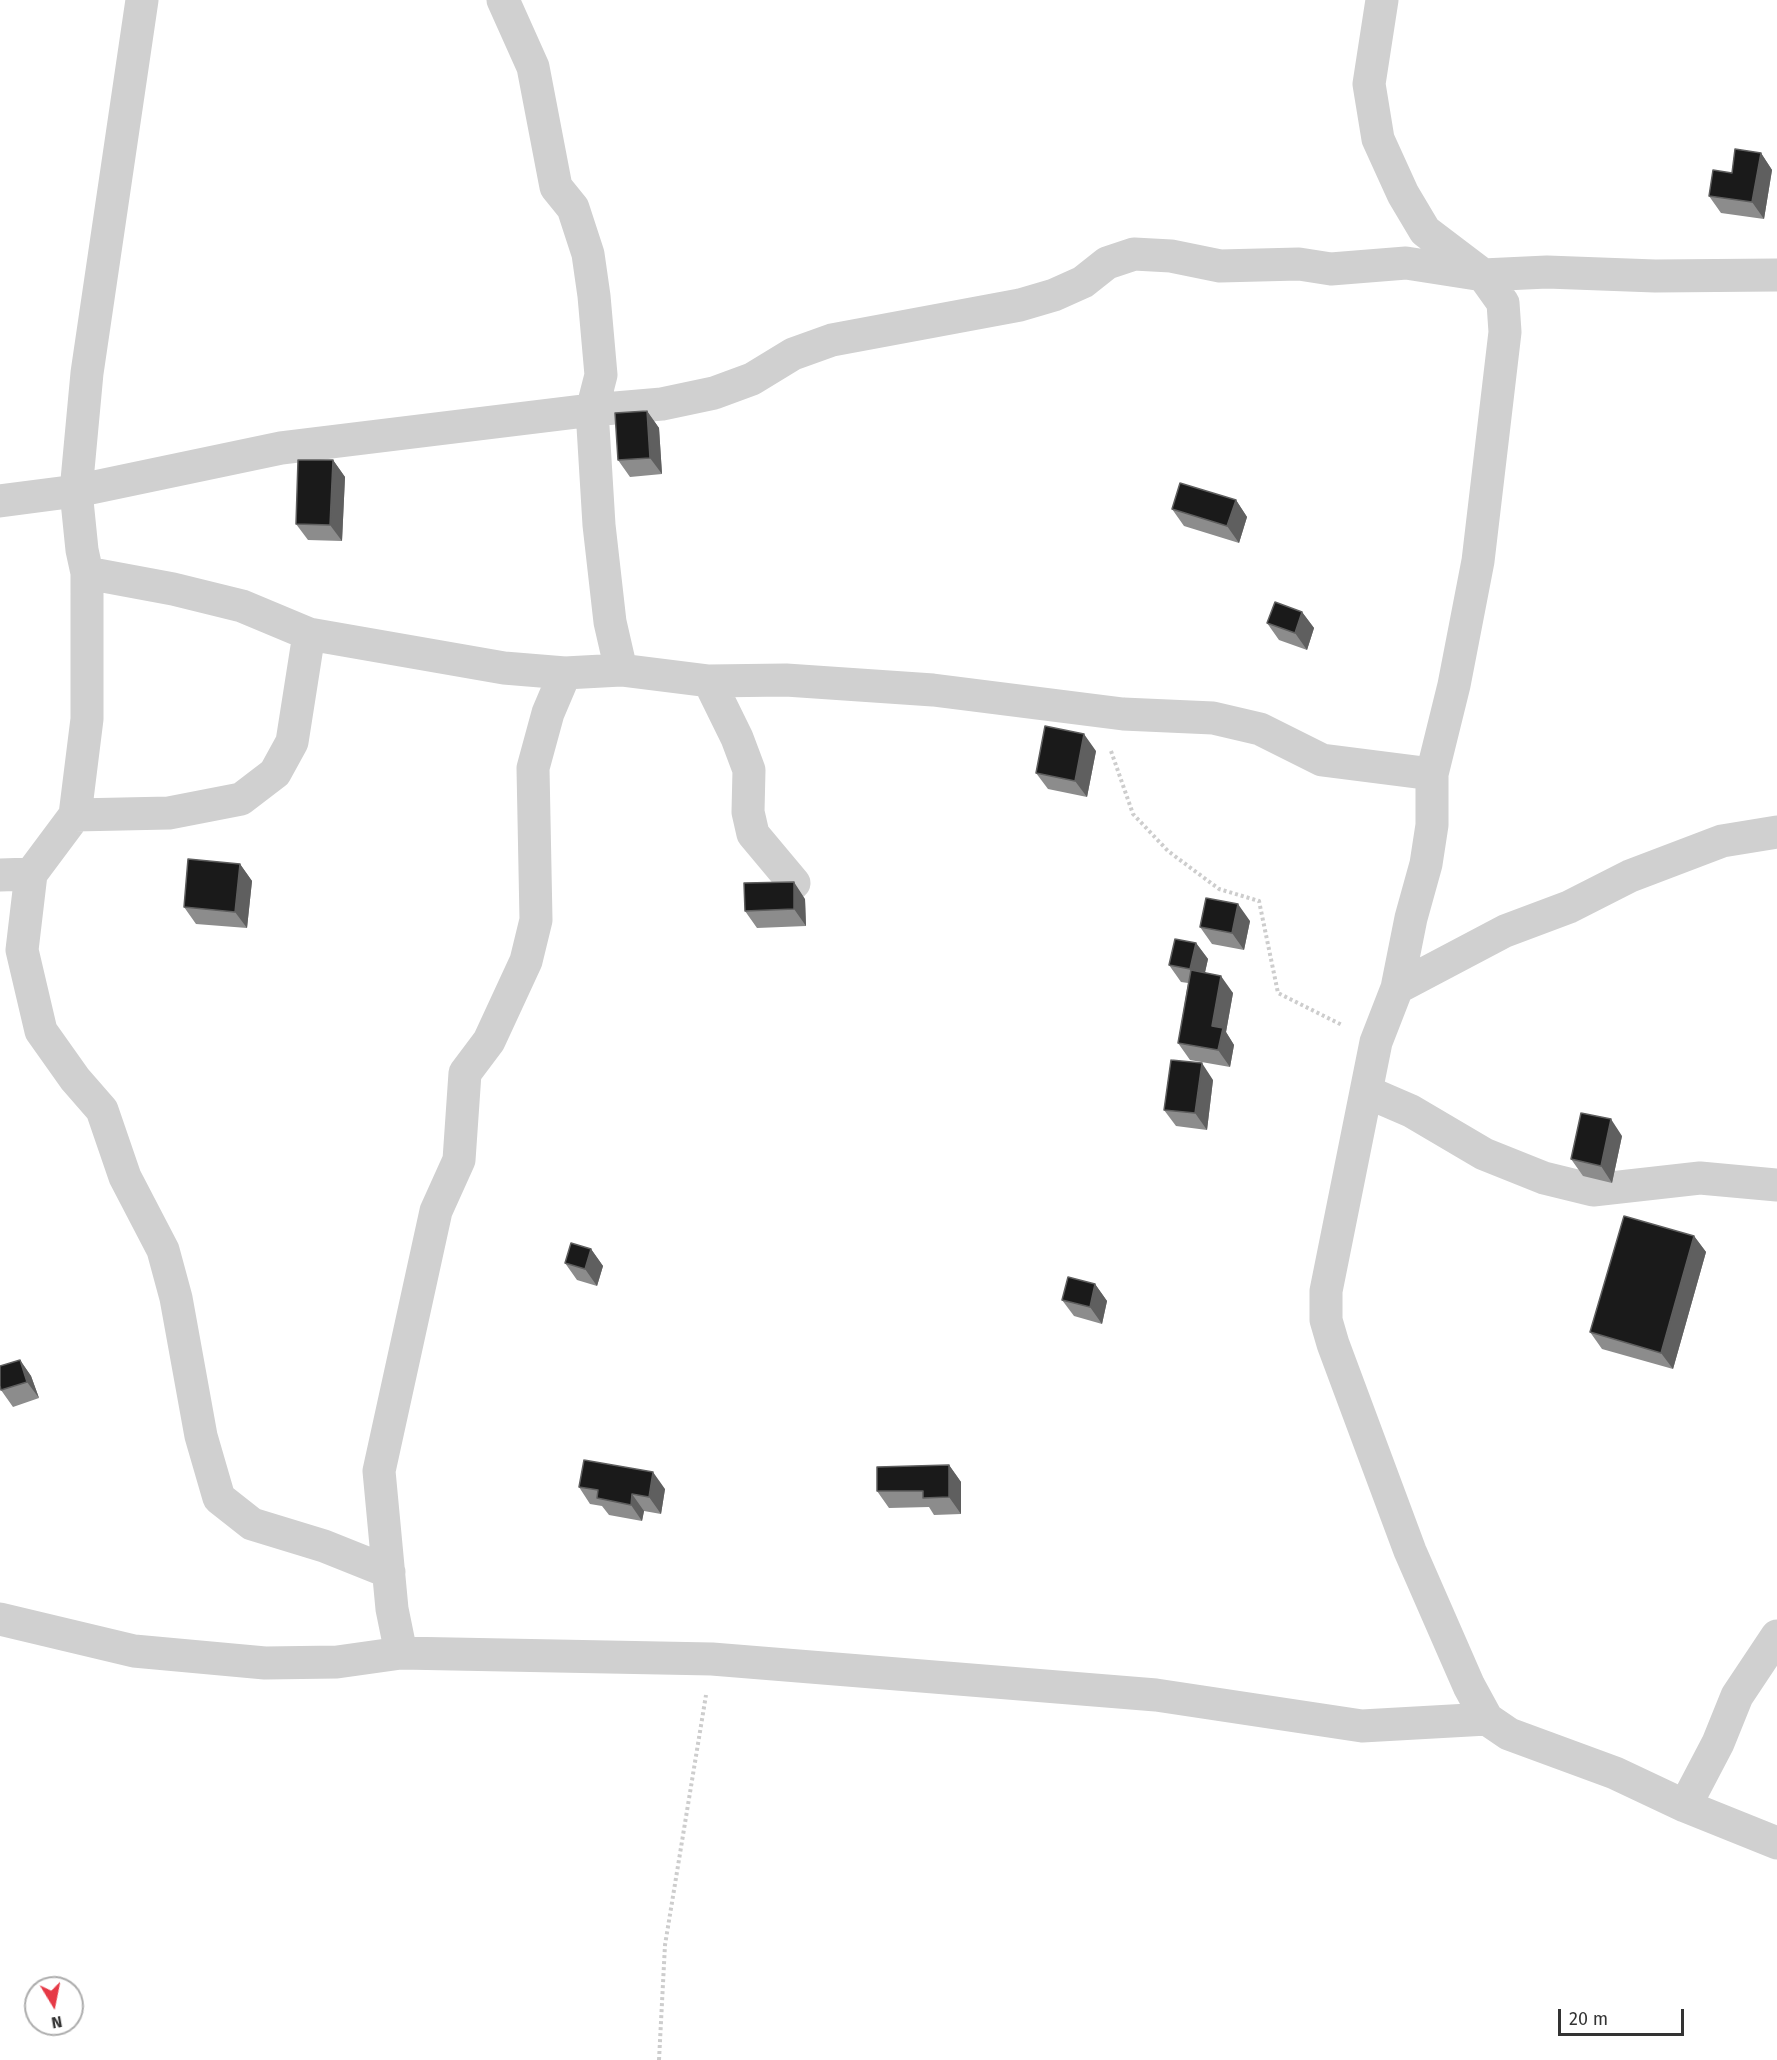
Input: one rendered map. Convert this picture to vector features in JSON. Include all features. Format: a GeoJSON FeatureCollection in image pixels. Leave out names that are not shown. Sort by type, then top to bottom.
{"type":"FeatureCollection","features":[{"type":"Feature","properties":{"kind":"street"},"geometry":{"type":"LineString","coordinates":[[142,0],[87,373],[76,491],[82,550],[87,573],[87,719],[75,815],[15,874],[22,950],[41,1031],[75,1079],[102,1110],[125,1177],[163,1250],[176,1298],[201,1436],[219,1498],[252,1524],[324,1546],[389,1572]]}},
{"type":"Feature","properties":{"kind":"street"},"geometry":{"type":"LineString","coordinates":[[502,0],[533,67],[556,187],[573,208],[588,254],[601,375],[592,410],[604,568],[610,622],[621,670]]}},
{"type":"Feature","properties":{"kind":"street"},"geometry":{"type":"LineString","coordinates":[[1382,0],[1369,84],[1378,139],[1403,194],[1425,231],[1483,275],[1503,303],[1505,332],[1503,365],[1472,595],[1432,774],[1432,825],[1426,864],[1411,918],[1397,988],[1376,1042],[1326,1291],[1326,1320],[1410,1551],[1469,1686],[1487,1719],[1509,1734],[1615,1773],[1685,1806],[1777,1843]]}},
{"type":"Feature","properties":{"kind":"street"},"geometry":{"type":"LineString","coordinates":[[0,501],[76,491],[281,448],[592,410],[662,404],[714,393],[752,379],[793,354],[832,340],[1020,305],[1054,295],[1083,282],[1107,263],[1134,254],[1171,256],[1220,266],[1299,264],[1331,269],[1406,263],[1483,275],[1547,272],[1655,276],[1777,275]]}},
{"type":"Feature","properties":{"kind":"street"},"geometry":{"type":"LineString","coordinates":[[87,573],[173,589],[242,606],[309,634],[504,668],[565,673],[621,670],[709,681],[786,680],[933,690],[1123,714],[1213,718],[1260,729],[1322,759],[1432,774]]}},
{"type":"Feature","properties":{"kind":"street"},"geometry":{"type":"LineString","coordinates":[[75,815],[169,813],[241,799],[275,773],[292,742],[309,634]]}},
{"type":"Feature","properties":{"kind":"street"},"geometry":{"type":"LineString","coordinates":[[400,1653],[392,1609],[379,1471],[390,1410],[410,1340],[436,1211],[459,1160],[465,1073],[489,1041],[526,961],[536,920],[533,768],[548,713],[565,673]]}},
{"type":"Feature","properties":{"kind":"street"},"geometry":{"type":"LineString","coordinates":[[709,681],[737,738],[748,770],[748,812],[753,834],[794,883]]}},
{"type":"Feature","properties":{"kind":"street"},"geometry":{"type":"LineString","coordinates":[[1397,988],[1505,931],[1569,907],[1630,876],[1722,841],[1777,832]]}},
{"type":"Feature","properties":{"kind":"street"},"geometry":{"type":"LineString","coordinates":[[1367,1092],[1412,1111],[1484,1154],[1544,1178],[1593,1190],[1700,1178],[1777,1185]]}},
{"type":"Feature","properties":{"kind":"street"},"geometry":{"type":"LineString","coordinates":[[0,1619],[134,1651],[265,1663],[337,1662],[400,1653],[712,1659],[1156,1695],[1362,1726],[1487,1719]]}},
{"type":"Feature","properties":{"kind":"street"},"geometry":{"type":"LineString","coordinates":[[1685,1806],[1718,1743],[1737,1696],[1777,1636]]}},
{"type":"Feature","properties":{"kind":"path"},"geometry":{"type":"LineString","coordinates":[[1123,714],[1107,740],[1133,814],[1168,851],[1220,889],[1259,901],[1278,993],[1376,1042]]}},
{"type":"Feature","properties":{"kind":"path"},"geometry":{"type":"LineString","coordinates":[[658,2060],[665,1945],[712,1659]]}},
{"type":"Feature","properties":{"kind":"building"},"geometry":{"type":"Polygon","coordinates":[[[1735,149],[1761,153],[1752,202],[1709,196],[1713,170],[1732,173],[1735,149]]]}},
{"type":"Feature","properties":{"kind":"building"},"geometry":{"type":"Polygon","coordinates":[[[647,411],[650,458],[618,460],[615,413],[647,411]]]}},
{"type":"Feature","properties":{"kind":"building"},"geometry":{"type":"Polygon","coordinates":[[[298,460],[333,460],[330,525],[296,524],[298,460]]]}},
{"type":"Feature","properties":{"kind":"building"},"geometry":{"type":"Polygon","coordinates":[[[1180,483],[1236,500],[1227,526],[1172,509],[1180,483]]]}},
{"type":"Feature","properties":{"kind":"building"},"geometry":{"type":"Polygon","coordinates":[[[1275,602],[1302,612],[1295,633],[1267,623],[1275,602]]]}},
{"type":"Feature","properties":{"kind":"building"},"geometry":{"type":"Polygon","coordinates":[[[1045,726],[1084,734],[1075,781],[1036,773],[1045,726]]]}},
{"type":"Feature","properties":{"kind":"building"},"geometry":{"type":"Polygon","coordinates":[[[188,859],[240,864],[235,912],[184,907],[188,859]]]}},
{"type":"Feature","properties":{"kind":"building"},"geometry":{"type":"Polygon","coordinates":[[[794,882],[794,909],[745,911],[744,883],[794,882]]]}},
{"type":"Feature","properties":{"kind":"building"},"geometry":{"type":"Polygon","coordinates":[[[1206,898],[1238,904],[1232,933],[1200,927],[1206,898]]]}},
{"type":"Feature","properties":{"kind":"building"},"geometry":{"type":"Polygon","coordinates":[[[1175,939],[1196,943],[1190,969],[1169,965],[1175,939]]]}},
{"type":"Feature","properties":{"kind":"building"},"geometry":{"type":"Polygon","coordinates":[[[1191,970],[1221,976],[1212,1026],[1223,1028],[1218,1050],[1178,1043],[1191,970]]]}},
{"type":"Feature","properties":{"kind":"building"},"geometry":{"type":"Polygon","coordinates":[[[1171,1060],[1202,1063],[1195,1113],[1164,1110],[1171,1060]]]}},
{"type":"Feature","properties":{"kind":"building"},"geometry":{"type":"Polygon","coordinates":[[[1581,1113],[1611,1119],[1601,1166],[1571,1159],[1581,1113]]]}},
{"type":"Feature","properties":{"kind":"building"},"geometry":{"type":"Polygon","coordinates":[[[1624,1216],[1694,1236],[1661,1353],[1590,1332],[1624,1216]]]}},
{"type":"Feature","properties":{"kind":"building"},"geometry":{"type":"Polygon","coordinates":[[[571,1243],[591,1249],[585,1269],[565,1263],[571,1243]]]}},
{"type":"Feature","properties":{"kind":"building"},"geometry":{"type":"Polygon","coordinates":[[[1068,1277],[1095,1284],[1090,1307],[1062,1300],[1068,1277]]]}},
{"type":"Feature","properties":{"kind":"building"},"geometry":{"type":"Polygon","coordinates":[[[20,1360],[27,1382],[1,1390],[0,1366],[20,1360]]]}},
{"type":"Feature","properties":{"kind":"building"},"geometry":{"type":"Polygon","coordinates":[[[584,1460],[653,1472],[649,1497],[632,1494],[631,1505],[597,1498],[598,1490],[579,1487],[584,1460]]]}},
{"type":"Feature","properties":{"kind":"building"},"geometry":{"type":"Polygon","coordinates":[[[949,1465],[949,1497],[923,1498],[923,1491],[877,1491],[877,1467],[949,1465]]]}}]}
